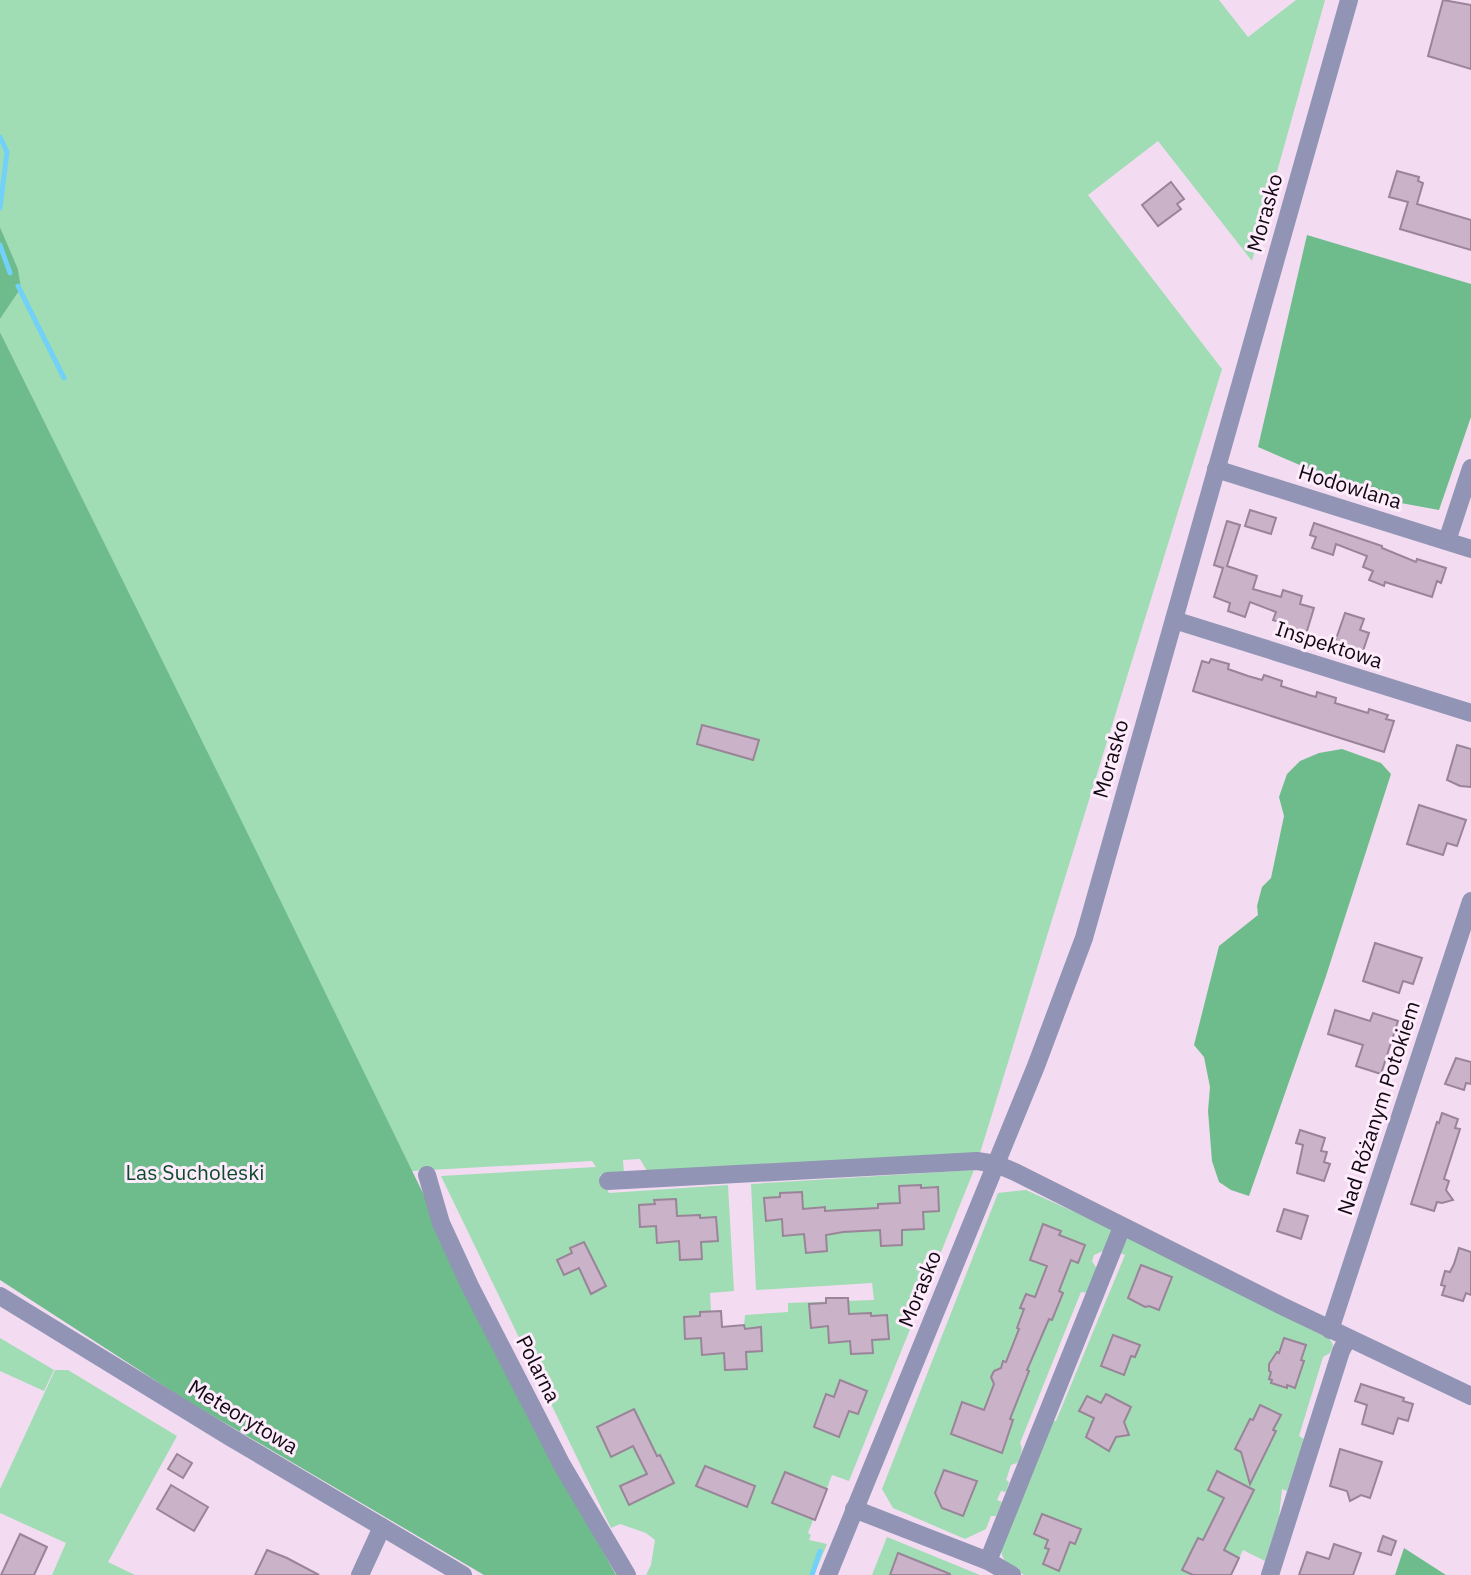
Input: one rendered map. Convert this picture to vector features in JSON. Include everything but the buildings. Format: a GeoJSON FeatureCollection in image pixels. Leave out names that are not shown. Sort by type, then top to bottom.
{"type":"FeatureCollection","features":[{"type":"Feature","properties":{"kind":"street","name":"Morasko"},"geometry":{"type":"LineString","coordinates":[[828,1575],[1054,1021],[1084,938],[1349,0]]}},
{"type":"Feature","properties":{"kind":"street"},"geometry":{"type":"LineString","coordinates":[[1447,541],[1471,468]]}},
{"type":"Feature","properties":{"kind":"street","name":"Hodowlana"},"geometry":{"type":"LineString","coordinates":[[1216,469],[1471,549]]}},
{"type":"Feature","properties":{"kind":"street","name":"Inspektowa"},"geometry":{"type":"LineString","coordinates":[[1174,620],[1471,713]]}},
{"type":"Feature","properties":{"kind":"street","name":"Nad Różanym Potokiem"},"geometry":{"type":"LineString","coordinates":[[1330,1329],[1471,901]]}},
{"type":"Feature","properties":{"kind":"street"},"geometry":{"type":"LineString","coordinates":[[608,1181],[977,1161],[996,1164],[1471,1396]]}},
{"type":"Feature","properties":{"kind":"street","name":"Polarna"},"geometry":{"type":"LineString","coordinates":[[427,1175],[441,1223],[470,1286],[562,1465],[627,1575]]}},
{"type":"Feature","properties":{"kind":"street"},"geometry":{"type":"LineString","coordinates":[[988,1561],[1122,1227]]}},
{"type":"Feature","properties":{"kind":"street","name":"Meteorytowa"},"geometry":{"type":"LineString","coordinates":[[0,1296],[463,1575]]}},
{"type":"Feature","properties":{"kind":"street"},"geometry":{"type":"LineString","coordinates":[[1270,1575],[1341,1352],[1348,1338]]}},
{"type":"Feature","properties":{"kind":"street"},"geometry":{"type":"LineString","coordinates":[[854,1509],[988,1561],[1012,1575]]}},
{"type":"Feature","properties":{"kind":"street"},"geometry":{"type":"LineString","coordinates":[[360,1575],[382,1527]]}},
{"type":"Feature","properties":{"kind":"green space"},"geometry":{"type":"Polygon","coordinates":[[[0,0],[1219,0],[1248,37],[1296,0],[1325,0],[1252,261],[1158,141],[1088,195],[1222,369],[980,1153],[647,1171],[640,1159],[623,1160],[624,1173],[600,1175],[609,1193],[728,1185],[734,1291],[710,1293],[711,1311],[721,1311],[723,1327],[744,1325],[745,1315],[788,1312],[788,1303],[874,1300],[872,1283],[756,1290],[751,1184],[974,1170],[849,1481],[832,1475],[813,1520],[808,1533],[811,1535],[809,1540],[827,1544],[814,1575],[646,1575],[651,1565],[655,1540],[646,1533],[620,1524],[611,1528],[441,1176],[596,1167],[592,1161],[412,1171],[0,332],[0,319],[21,288],[18,269],[0,227],[0,0]]]}},
{"type":"Feature","properties":{"kind":"green space"},"geometry":{"type":"Polygon","coordinates":[[[0,227],[18,269],[21,288],[0,319],[0,227]]]}},
{"type":"Feature","properties":{"kind":"green space"},"geometry":{"type":"Polygon","coordinates":[[[1307,235],[1471,284],[1471,417],[1439,510],[1379,499],[1258,447],[1307,235]]]}},
{"type":"Feature","properties":{"kind":"green space","name":"Las Sucholeski"},"geometry":{"type":"Polygon","coordinates":[[[0,332],[557,1468],[616,1575],[484,1575],[184,1399],[0,1280],[0,332]]]}},
{"type":"Feature","properties":{"kind":"green space"},"geometry":{"type":"Polygon","coordinates":[[[1342,749],[1381,763],[1391,774],[1325,979],[1249,1196],[1231,1190],[1219,1182],[1212,1161],[1208,1111],[1210,1087],[1204,1057],[1194,1045],[1219,946],[1258,915],[1257,906],[1262,887],[1271,878],[1284,816],[1279,797],[1287,774],[1300,761],[1319,753],[1342,749]]]}},
{"type":"Feature","properties":{"kind":"green space"},"geometry":{"type":"Polygon","coordinates":[[[1026,1190],[1110,1228],[1112,1232],[1105,1250],[1094,1255],[1092,1261],[1097,1269],[1088,1293],[1081,1292],[1020,1443],[1020,1456],[1017,1463],[1011,1465],[1006,1480],[1009,1482],[1006,1492],[1001,1491],[997,1500],[1002,1502],[996,1516],[991,1516],[986,1529],[965,1539],[893,1508],[882,1489],[998,1193],[1026,1190]]]}},
{"type":"Feature","properties":{"kind":"green space"},"geometry":{"type":"Polygon","coordinates":[[[1126,1238],[1132,1238],[1330,1339],[1333,1345],[1330,1353],[1323,1357],[1299,1436],[1304,1439],[1287,1491],[1282,1489],[1279,1517],[1265,1561],[1243,1550],[1231,1575],[1024,1575],[1009,1565],[1002,1555],[1001,1550],[1049,1421],[1056,1421],[1125,1255],[1118,1252],[1126,1238]]]}},
{"type":"Feature","properties":{"kind":"green space"},"geometry":{"type":"Polygon","coordinates":[[[0,1338],[54,1370],[44,1391],[0,1371],[0,1338]]]}},
{"type":"Feature","properties":{"kind":"green space"},"geometry":{"type":"Polygon","coordinates":[[[55,1370],[68,1370],[177,1436],[108,1562],[135,1575],[52,1575],[66,1543],[0,1513],[0,1489],[55,1370]]]}},
{"type":"Feature","properties":{"kind":"green space"},"geometry":{"type":"Polygon","coordinates":[[[887,1537],[980,1575],[872,1575],[887,1537]]]}},
{"type":"Feature","properties":{"kind":"green space"},"geometry":{"type":"Polygon","coordinates":[[[1404,1548],[1446,1575],[1395,1575],[1404,1548]]]}},
{"type":"Feature","properties":{"kind":"waterway"},"geometry":{"type":"LineString","coordinates":[[0,137],[7,152],[0,208]]}},
{"type":"Feature","properties":{"kind":"waterway"},"geometry":{"type":"LineString","coordinates":[[0,245],[10,273]]}},
{"type":"Feature","properties":{"kind":"waterway"},"geometry":{"type":"LineString","coordinates":[[18,286],[64,378]]}},
{"type":"Feature","properties":{"kind":"waterway"},"geometry":{"type":"LineString","coordinates":[[812,1575],[820,1551]]}}]}
